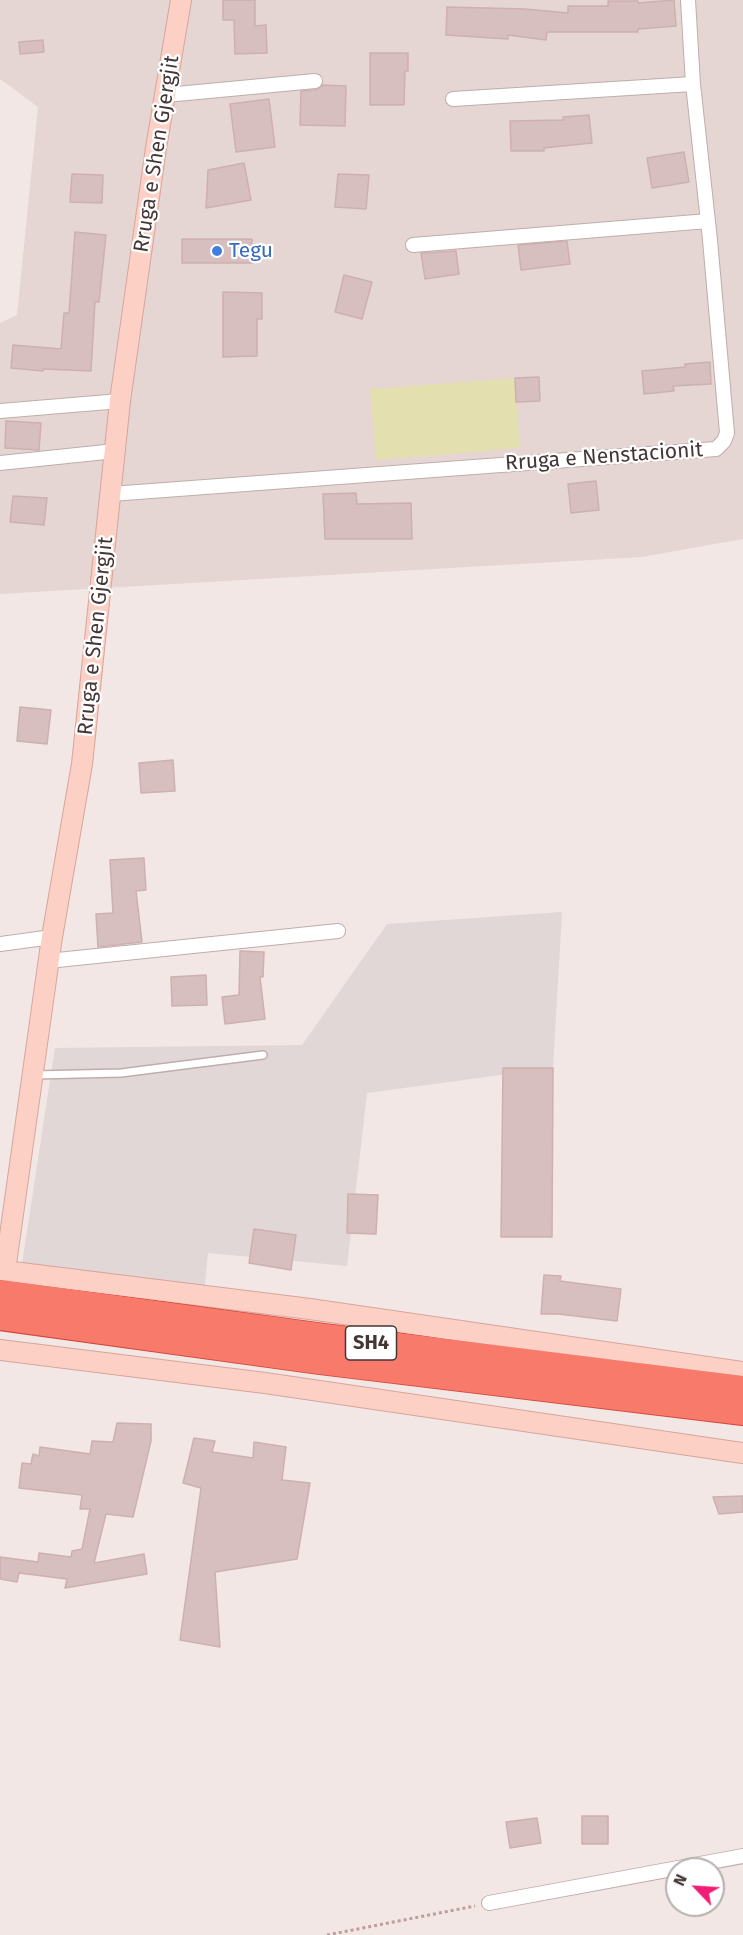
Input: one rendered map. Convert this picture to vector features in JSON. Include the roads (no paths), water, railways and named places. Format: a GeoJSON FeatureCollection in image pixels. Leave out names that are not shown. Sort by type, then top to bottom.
{"type":"FeatureCollection","features":[{"type":"Feature","properties":{"kind":"highway","name":"SH4"},"geometry":{"type":"LineString","coordinates":[[2,1278],[336,1339],[743,1389]]}},
{"type":"Feature","properties":{"kind":"highway","name":"SH4"},"geometry":{"type":"LineString","coordinates":[[0,1317],[320,1361],[743,1412]]}},
{"type":"Feature","properties":{"kind":"street","name":"Rruga e Shen Gjergjit"},"geometry":{"type":"LineString","coordinates":[[2,1278],[48,961],[82,764],[120,401],[156,148],[181,0]]}},
{"type":"Feature","properties":{"kind":"street","name":"Rruga e Nenstacionit"},"geometry":{"type":"LineString","coordinates":[[111,494],[716,448],[724,441],[726,433],[708,221],[693,84],[688,0]]}},
{"type":"Feature","properties":{"kind":"street"},"geometry":{"type":"LineString","coordinates":[[166,95],[315,81]]}},
{"type":"Feature","properties":{"kind":"street"},"geometry":{"type":"LineString","coordinates":[[453,99],[693,84]]}},
{"type":"Feature","properties":{"kind":"street"},"geometry":{"type":"LineString","coordinates":[[413,245],[708,221]]}},
{"type":"Feature","properties":{"kind":"street"},"geometry":{"type":"LineString","coordinates":[[0,411],[120,401]]}},
{"type":"Feature","properties":{"kind":"street"},"geometry":{"type":"LineString","coordinates":[[0,463],[115,451]]}},
{"type":"Feature","properties":{"kind":"street"},"geometry":{"type":"LineString","coordinates":[[48,961],[338,931]]}},
{"type":"Feature","properties":{"kind":"street"},"geometry":{"type":"LineString","coordinates":[[0,944],[52,937]]}},
{"type":"Feature","properties":{"kind":"street"},"geometry":{"type":"LineString","coordinates":[[2,1278],[310,1309],[743,1372]]}},
{"type":"Feature","properties":{"kind":"street"},"geometry":{"type":"LineString","coordinates":[[0,1350],[265,1383],[743,1453]]}},
{"type":"Feature","properties":{"kind":"street"},"geometry":{"type":"LineString","coordinates":[[489,1903],[743,1856]]}},
{"type":"Feature","properties":{"kind":"lane"},"geometry":{"type":"LineString","coordinates":[[32,1076],[120,1073],[263,1055]]}},
{"type":"Feature","properties":{"kind":"place","name":"Tegu"},"geometry":{"type":"Point","coordinates":[217,251]}}]}
